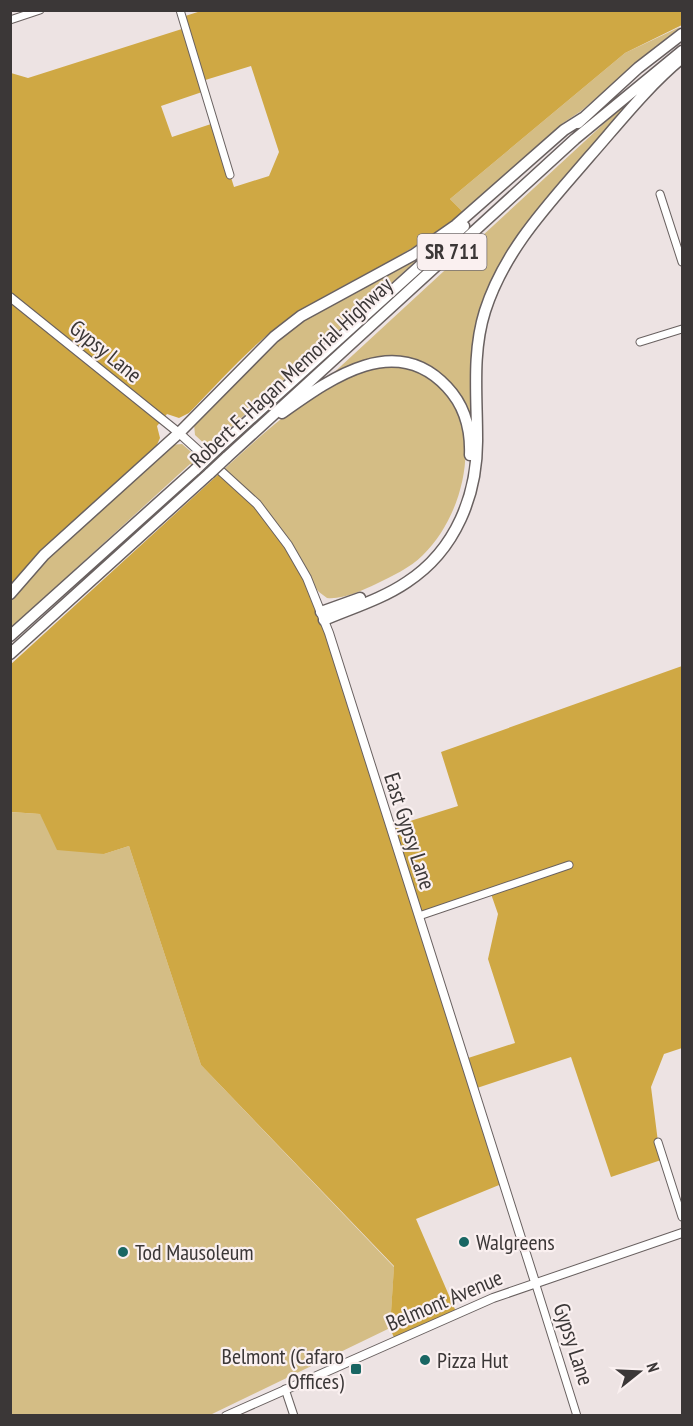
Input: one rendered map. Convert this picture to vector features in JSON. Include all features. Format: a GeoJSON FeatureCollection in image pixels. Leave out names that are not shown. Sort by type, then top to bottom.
{"type":"FeatureCollection","features":[{"type":"Feature","properties":{"kind":"highway","name":"Robert E. Hagan Memorial Highway"},"geometry":{"type":"LineString","coordinates":[[10,636],[638,68],[682,34]]}},
{"type":"Feature","properties":{"kind":"highway","name":"Robert E. Hagan Memorial Highway"},"geometry":{"type":"LineString","coordinates":[[10,654],[575,140],[682,51]]}},
{"type":"Feature","properties":{"kind":"highway"},"geometry":{"type":"LineString","coordinates":[[323,616],[407,582],[427,568],[459,525],[474,483],[477,438],[476,360],[484,313],[498,278],[517,245],[540,214],[649,88],[682,58]]}},
{"type":"Feature","properties":{"kind":"highway"},"geometry":{"type":"LineString","coordinates":[[10,594],[32,567],[69,531],[178,433],[255,354],[285,328],[331,298],[413,255],[456,225],[564,130],[583,118]]}},
{"type":"Feature","properties":{"kind":"highway"},"geometry":{"type":"LineString","coordinates":[[264,424],[340,375],[378,362],[394,361],[422,368],[443,382],[460,404],[466,418],[470,450],[466,486],[442,540],[424,560],[402,578],[323,616]]}},
{"type":"Feature","properties":{"kind":"main road","name":"Gypsy Lane"},"geometry":{"type":"LineString","coordinates":[[10,297],[178,433]]}},
{"type":"Feature","properties":{"kind":"main road","name":"East Gypsy Lane"},"geometry":{"type":"LineString","coordinates":[[178,433],[257,504],[288,545],[307,578],[323,616],[535,1282]]}},
{"type":"Feature","properties":{"kind":"main road","name":"Belmont Avenue"},"geometry":{"type":"LineString","coordinates":[[226,1416],[476,1305],[535,1282],[682,1233]]}},
{"type":"Feature","properties":{"kind":"street"},"geometry":{"type":"LineString","coordinates":[[10,20],[40,10]]}},
{"type":"Feature","properties":{"kind":"street"},"geometry":{"type":"LineString","coordinates":[[180,10],[230,175]]}},
{"type":"Feature","properties":{"kind":"street"},"geometry":{"type":"LineString","coordinates":[[660,194],[682,262]]}},
{"type":"Feature","properties":{"kind":"street"},"geometry":{"type":"LineString","coordinates":[[640,342],[682,329]]}},
{"type":"Feature","properties":{"kind":"street"},"geometry":{"type":"LineString","coordinates":[[419,916],[569,866]]}},
{"type":"Feature","properties":{"kind":"street"},"geometry":{"type":"LineString","coordinates":[[658,1142],[682,1217]]}},
{"type":"Feature","properties":{"kind":"street","name":"Gypsy Lane"},"geometry":{"type":"LineString","coordinates":[[535,1282],[577,1416]]}},
{"type":"Feature","properties":{"kind":"street"},"geometry":{"type":"LineString","coordinates":[[285,1389],[294,1416]]}},
{"type":"Feature","properties":{"kind":"shaded area"},"geometry":{"type":"Polygon","coordinates":[[[201,11],[682,11],[682,25],[625,53],[450,199],[463,212],[444,227],[404,253],[320,299],[284,322],[269,333],[189,413],[179,418],[167,414],[157,426],[160,438],[156,447],[11,586],[11,73],[28,78],[185,28],[182,17],[201,11]],[[251,66],[202,81],[205,91],[161,106],[172,137],[214,123],[234,187],[269,176],[279,152],[251,66]]]}},
{"type":"Feature","properties":{"kind":"shaded area"},"geometry":{"type":"Polygon","coordinates":[[[680,27],[581,111],[563,123],[463,212],[450,199],[625,53],[680,27]]]}},
{"type":"Feature","properties":{"kind":"shaded area"},"geometry":{"type":"Polygon","coordinates":[[[636,94],[638,96],[531,220],[485,302],[474,423],[471,423],[467,412],[409,360],[328,378],[636,94]]]}},
{"type":"Feature","properties":{"kind":"shaded area"},"geometry":{"type":"Polygon","coordinates":[[[415,258],[417,260],[211,445],[216,450],[196,469],[190,464],[11,628],[11,599],[34,570],[170,445],[182,444],[197,457],[208,447],[195,435],[194,424],[265,351],[308,317],[415,258]]]}},
{"type":"Feature","properties":{"kind":"shaded area"},"geometry":{"type":"Polygon","coordinates":[[[384,366],[418,373],[443,389],[458,412],[465,440],[464,471],[456,502],[442,531],[418,560],[359,592],[327,598],[319,592],[222,471],[265,432],[311,397],[349,376],[384,366]]]}},
{"type":"Feature","properties":{"kind":"shaded area"},"geometry":{"type":"Polygon","coordinates":[[[222,471],[257,504],[307,578],[391,827],[458,806],[441,752],[682,666],[682,1048],[664,1054],[651,1087],[658,1142],[664,1159],[611,1177],[571,1057],[474,1089],[504,1183],[416,1219],[457,1314],[395,1340],[390,1328],[394,1266],[201,1065],[129,846],[104,854],[57,850],[40,814],[11,812],[10,665],[222,471]],[[490,891],[419,916],[465,1059],[515,1043],[488,959],[498,914],[490,891]]]}},
{"type":"Feature","properties":{"kind":"shaded area"},"geometry":{"type":"Polygon","coordinates":[[[10,812],[40,814],[104,854],[129,846],[201,1065],[394,1267],[390,1328],[210,1415],[11,1415],[10,812]]]}},
{"type":"Feature","properties":{"kind":"place","name":"Walgreens"},"geometry":{"type":"Point","coordinates":[464,1242]}},
{"type":"Feature","properties":{"kind":"place","name":"Tod Mausoleum"},"geometry":{"type":"Point","coordinates":[123,1252]}},
{"type":"Feature","properties":{"kind":"place","name":"Pizza Hut"},"geometry":{"type":"Point","coordinates":[425,1360]}},
{"type":"Feature","properties":{"kind":"place","name":"Belmont (Cafaro Offices)"},"geometry":{"type":"Point","coordinates":[356,1369]}}]}
